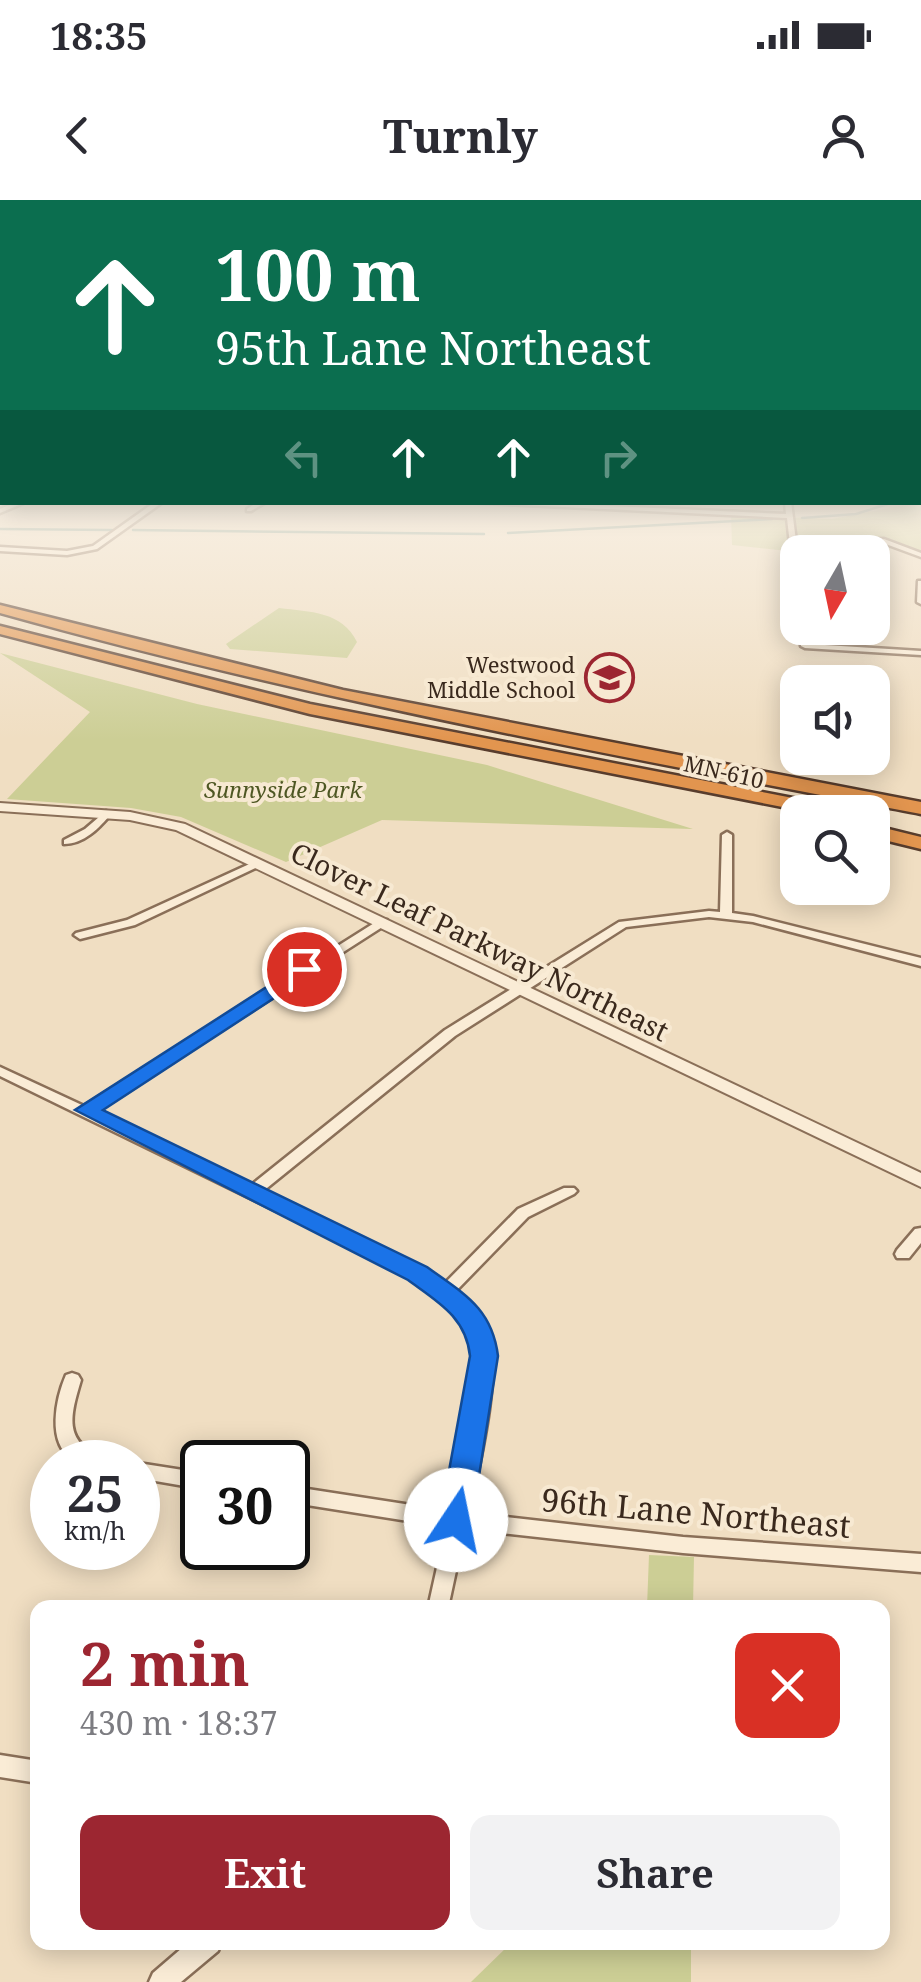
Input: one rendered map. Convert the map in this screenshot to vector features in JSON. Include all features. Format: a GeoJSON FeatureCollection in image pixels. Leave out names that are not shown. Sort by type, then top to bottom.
{"type":"FeatureCollection","features":[{"type":"Feature","properties":{"kind":"highway"},"geometry":{"type":"LineString","coordinates":[[0,609],[106,640],[340,696],[921,806]]}},
{"type":"Feature","properties":{"kind":"highway"},"geometry":{"type":"LineString","coordinates":[[0,630],[258,699],[780,802]]}},
{"type":"Feature","properties":{"kind":"highway","name":"MN-610"},"geometry":{"type":"LineString","coordinates":[[640,777],[780,810]]}},
{"type":"Feature","properties":{"kind":"highway"},"geometry":{"type":"LineString","coordinates":[[890,824],[921,830]]}},
{"type":"Feature","properties":{"kind":"highway"},"geometry":{"type":"LineString","coordinates":[[890,836],[921,843]]}},
{"type":"Feature","properties":{"kind":"street"},"geometry":{"type":"LineString","coordinates":[[921,584],[921,602]]}},
{"type":"Feature","properties":{"kind":"street"},"geometry":{"type":"LineString","coordinates":[[805,645],[921,652]]}},
{"type":"Feature","properties":{"kind":"street","name":"Clover Leaf Parkway Northeast"},"geometry":{"type":"LineString","coordinates":[[0,807],[106,814],[176,825],[921,1180]]}},
{"type":"Feature","properties":{"kind":"street"},"geometry":{"type":"LineString","coordinates":[[68,842],[89,831],[106,814]]}},
{"type":"Feature","properties":{"kind":"street"},"geometry":{"type":"LineString","coordinates":[[726,916],[728,835]]}},
{"type":"Feature","properties":{"kind":"street"},"geometry":{"type":"LineString","coordinates":[[80,934],[131,923],[258,864]]}},
{"type":"Feature","properties":{"kind":"street"},"geometry":{"type":"LineString","coordinates":[[252,1192],[450,1033],[524,990],[623,924],[678,916],[726,916],[813,933],[921,962]]}},
{"type":"Feature","properties":{"kind":"street"},"geometry":{"type":"LineString","coordinates":[[86,1110],[383,922]]}},
{"type":"Feature","properties":{"kind":"street"},"geometry":{"type":"LineString","coordinates":[[0,1072],[86,1110],[418,1273],[443,1296],[462,1306],[481,1330],[484,1356],[440,1600]]}},
{"type":"Feature","properties":{"kind":"street"},"geometry":{"type":"LineString","coordinates":[[443,1296],[524,1213],[569,1192]]}},
{"type":"Feature","properties":{"kind":"street"},"geometry":{"type":"LineString","coordinates":[[903,1254],[921,1233]]}},
{"type":"Feature","properties":{"kind":"street"},"geometry":{"type":"LineString","coordinates":[[66,1440],[64,1408],[72,1380]]}},
{"type":"Feature","properties":{"kind":"street","name":"96th Lane Northeast"},"geometry":{"type":"LineString","coordinates":[[310,1497],[456,1520],[682,1545],[921,1563]]}},
{"type":"Feature","properties":{"kind":"street"},"geometry":{"type":"LineString","coordinates":[[0,1766],[30,1771]]}},
{"type":"Feature","properties":{"kind":"street"},"geometry":{"type":"LineString","coordinates":[[162,1982],[200,1950]]}},
{"type":"Feature","properties":{"kind":"green space"},"geometry":{"type":"Polygon","coordinates":[[[279,608],[334,619],[357,642],[347,658],[230,649],[226,644],[279,608]]]}},
{"type":"Feature","properties":{"kind":"green space","name":"Sunnyside Park"},"geometry":{"type":"Polygon","coordinates":[[[0,653],[197,704],[487,765],[693,829],[382,820],[286,862],[181,817],[131,808],[7,799],[90,712],[0,653]]]}},
{"type":"Feature","properties":{"kind":"green space"},"geometry":{"type":"Polygon","coordinates":[[[649,1555],[694,1557],[693,1600],[647,1600],[649,1555]]]}},
{"type":"Feature","properties":{"kind":"green space"},"geometry":{"type":"Polygon","coordinates":[[[504,1950],[691,1950],[691,1982],[471,1982],[504,1950]]]}},
{"type":"Feature","properties":{"kind":"place","name":"Westwood Middle School"},"geometry":{"type":"Point","coordinates":[610,677]}},
{"type":"Feature","properties":{"kind":"route"},"geometry":{"type":"LineString","coordinates":[[304,969],[86,1110],[418,1273],[443,1296],[462,1306],[481,1330],[484,1356],[483,1380],[456,1520]]}}]}
